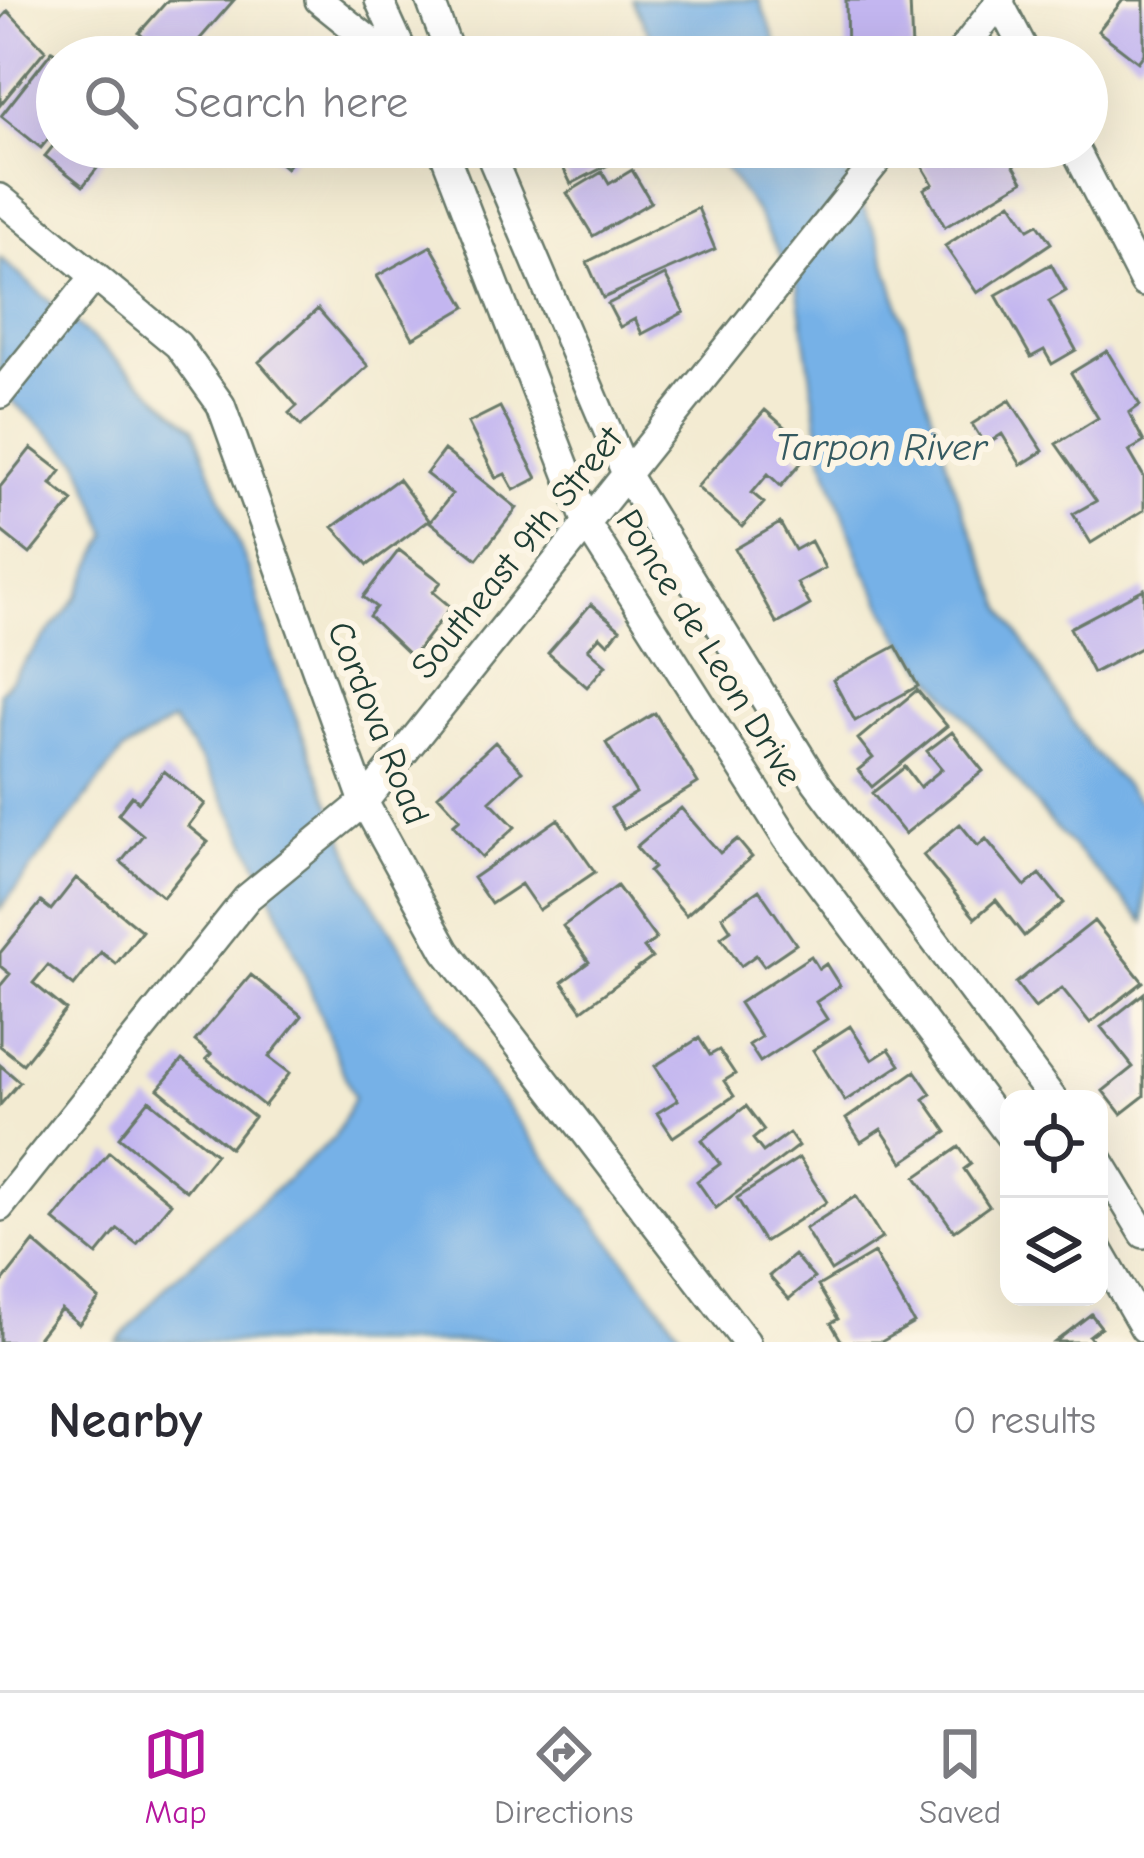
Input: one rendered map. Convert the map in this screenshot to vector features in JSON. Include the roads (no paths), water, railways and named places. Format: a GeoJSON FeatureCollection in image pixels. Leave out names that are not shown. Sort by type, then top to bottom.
{"type":"FeatureCollection","features":[{"type":"Feature","properties":{"kind":"street"},"geometry":{"type":"LineString","coordinates":[[319,0],[364,36]]}},
{"type":"Feature","properties":{"kind":"street"},"geometry":{"type":"LineString","coordinates":[[379,0],[395,36]]}},
{"type":"Feature","properties":{"kind":"street"},"geometry":{"type":"LineString","coordinates":[[430,0],[443,36]]}},
{"type":"Feature","properties":{"kind":"street"},"geometry":{"type":"LineString","coordinates":[[973,36],[1000,1],[1018,36]]}},
{"type":"Feature","properties":{"kind":"street","name":"Ponce de Leon Drive"},"geometry":{"type":"LineString","coordinates":[[450,168],[588,526],[788,838],[1000,1124]]}},
{"type":"Feature","properties":{"kind":"street","name":"Ponce de Leon Drive"},"geometry":{"type":"LineString","coordinates":[[496,168],[627,476],[816,782],[1045,1090]]}},
{"type":"Feature","properties":{"kind":"street","name":"Southeast 9th Street"},"geometry":{"type":"LineString","coordinates":[[0,1207],[247,898],[364,802],[872,168]]}},
{"type":"Feature","properties":{"kind":"street"},"geometry":{"type":"LineString","coordinates":[[1085,168],[1144,283]]}},
{"type":"Feature","properties":{"kind":"street","name":"Cordova Road"},"geometry":{"type":"LineString","coordinates":[[0,199],[178,345],[221,405],[364,802],[446,950],[746,1342]]}},
{"type":"Feature","properties":{"kind":"street"},"geometry":{"type":"LineString","coordinates":[[0,394],[95,275]]}},
{"type":"Feature","properties":{"kind":"street"},"geometry":{"type":"LineString","coordinates":[[1108,1175],[1144,1234]]}},
{"type":"Feature","properties":{"kind":"street"},"geometry":{"type":"LineString","coordinates":[[1108,1266],[1144,1328]]}},
{"type":"Feature","properties":{"kind":"water"},"geometry":{"type":"Polygon","coordinates":[[[632,0],[759,0],[774,36],[650,36],[632,0]]]}},
{"type":"Feature","properties":{"kind":"water","name":"Tarpon River"},"geometry":{"type":"Polygon","coordinates":[[[725,168],[843,168],[878,237],[956,493],[1004,610],[1088,746],[1144,806],[1144,922],[1051,823],[899,635],[862,565],[823,458],[797,285],[757,213],[725,168]]]}},
{"type":"Feature","properties":{"kind":"water"},"geometry":{"type":"Polygon","coordinates":[[[0,258],[194,428],[254,583],[274,662],[363,886],[478,1069],[688,1342],[117,1342],[168,1284],[334,1138],[354,1098],[253,854],[202,762],[172,721],[122,752],[0,909],[0,693],[77,597],[108,534],[79,460],[0,390],[0,258]]]}}]}
